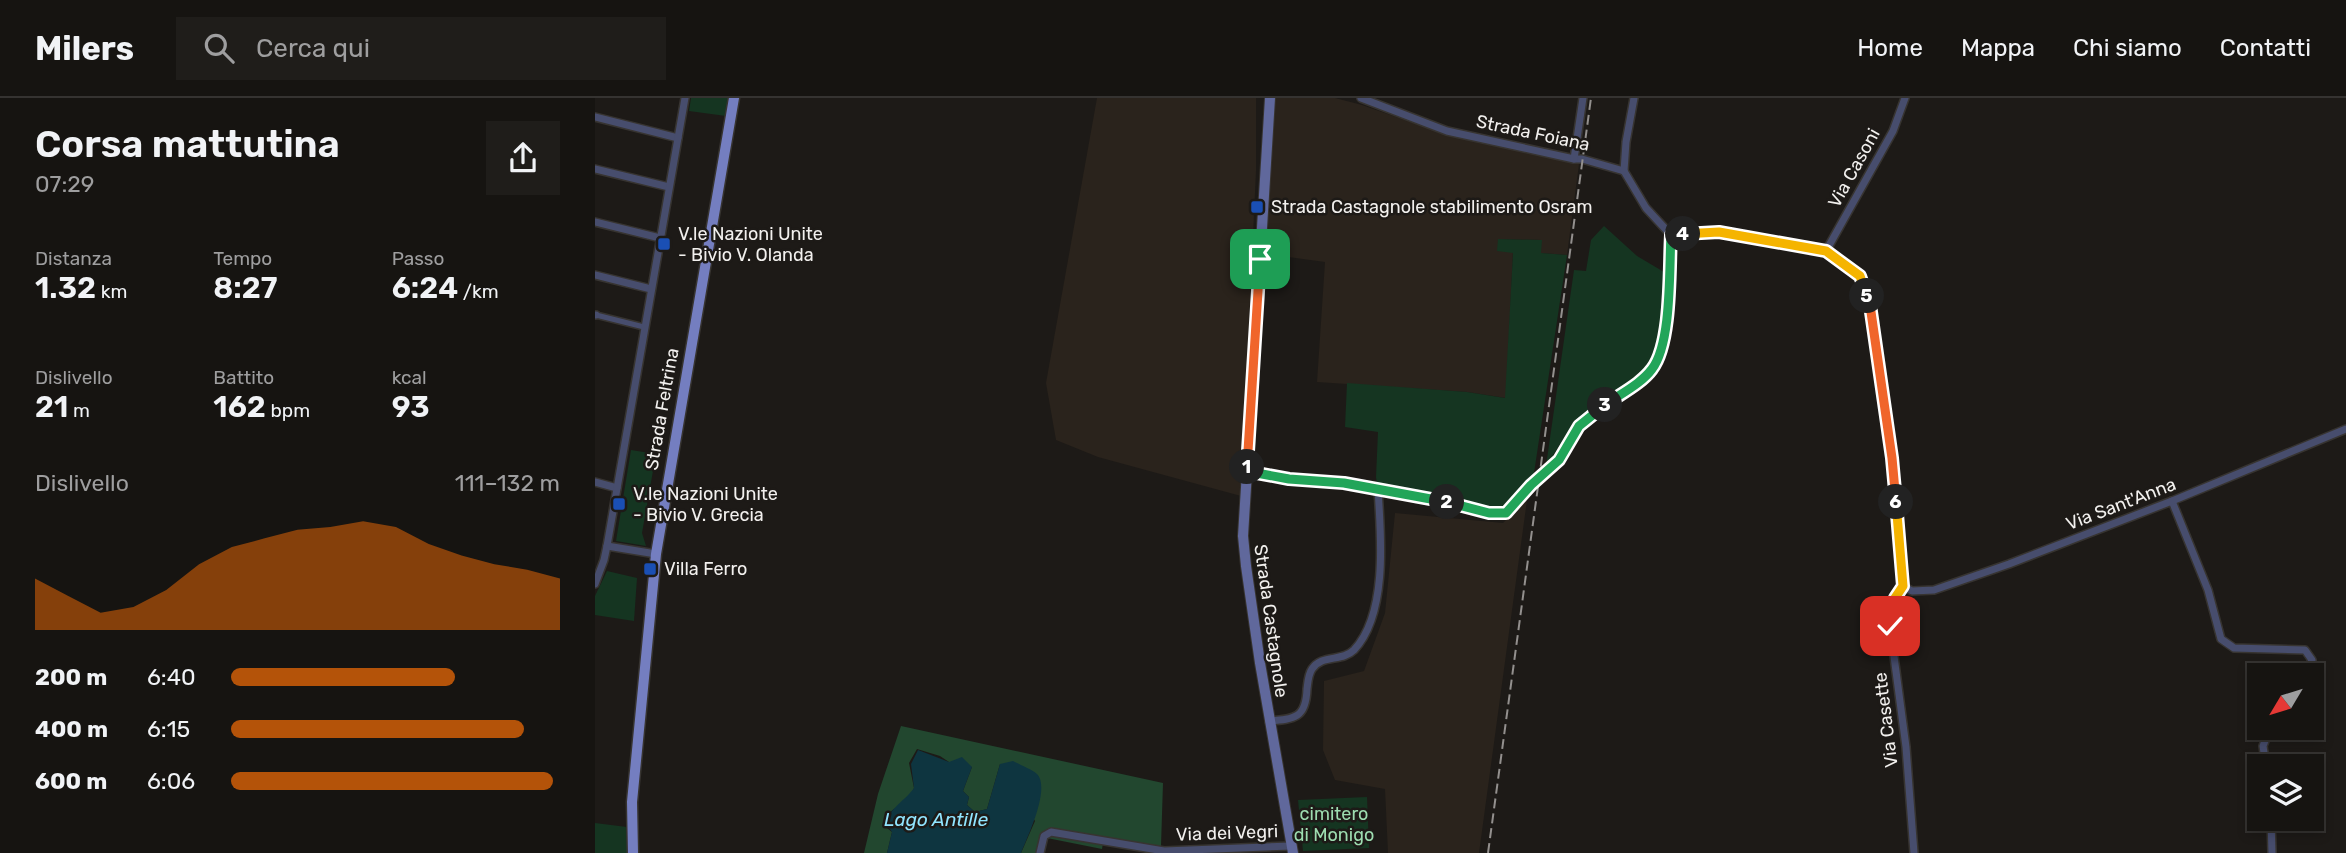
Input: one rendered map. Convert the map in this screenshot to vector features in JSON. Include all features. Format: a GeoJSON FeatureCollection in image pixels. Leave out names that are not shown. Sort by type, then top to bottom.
{"type":"FeatureCollection","features":[{"type":"Feature","properties":{"kind":"main road","name":"Strada Feltrina"},"geometry":{"type":"LineString","coordinates":[[633,853],[632,802],[656,554],[734,98]]}},
{"type":"Feature","properties":{"kind":"main road","name":"Strada Castagnole"},"geometry":{"type":"LineString","coordinates":[[1270,98],[1246,471],[1244,552],[1269,721],[1292,850]]}},
{"type":"Feature","properties":{"kind":"street"},"geometry":{"type":"LineString","coordinates":[[595,584],[607,546],[685,98]]}},
{"type":"Feature","properties":{"kind":"street","name":"Strada Foiana"},"geometry":{"type":"LineString","coordinates":[[1361,98],[1447,131],[1583,159],[1624,171]]}},
{"type":"Feature","properties":{"kind":"street"},"geometry":{"type":"LineString","coordinates":[[1574,159],[1583,98]]}},
{"type":"Feature","properties":{"kind":"street"},"geometry":{"type":"LineString","coordinates":[[1246,471],[1289,479],[1344,483],[1497,514],[1506,513],[1512,508],[1531,485],[1559,460],[1579,426],[1651,371],[1660,356],[1664,336],[1671,235],[1646,208],[1624,171],[1634,98]]}},
{"type":"Feature","properties":{"kind":"street","name":"Via Casoni"},"geometry":{"type":"LineString","coordinates":[[1826,251],[1893,131],[1905,98]]}},
{"type":"Feature","properties":{"kind":"street"},"geometry":{"type":"LineString","coordinates":[[595,117],[678,138]]}},
{"type":"Feature","properties":{"kind":"street"},"geometry":{"type":"LineString","coordinates":[[595,169],[669,187]]}},
{"type":"Feature","properties":{"kind":"street"},"geometry":{"type":"LineString","coordinates":[[595,222],[660,238]]}},
{"type":"Feature","properties":{"kind":"street"},"geometry":{"type":"LineString","coordinates":[[1671,235],[1719,232],[1826,251],[1860,276],[1870,305],[1892,458],[1903,586]]}},
{"type":"Feature","properties":{"kind":"street"},"geometry":{"type":"LineString","coordinates":[[595,275],[651,289]]}},
{"type":"Feature","properties":{"kind":"street"},"geometry":{"type":"LineString","coordinates":[[595,315],[644,327]]}},
{"type":"Feature","properties":{"kind":"street","name":"Via Sant'Anna"},"geometry":{"type":"LineString","coordinates":[[1903,586],[1912,591],[1934,590],[2008,564],[2172,501],[2346,429]]}},
{"type":"Feature","properties":{"kind":"street"},"geometry":{"type":"LineString","coordinates":[[595,482],[617,488]]}},
{"type":"Feature","properties":{"kind":"street"},"geometry":{"type":"LineString","coordinates":[[1269,721],[1291,720],[1299,715],[1306,703],[1308,678],[1313,667],[1321,661],[1348,655],[1359,644],[1381,579],[1378,490]]}},
{"type":"Feature","properties":{"kind":"street"},"geometry":{"type":"LineString","coordinates":[[2172,501],[2208,590],[2221,639],[2234,648],[2305,650],[2312,660],[2311,663]]}},
{"type":"Feature","properties":{"kind":"street"},"geometry":{"type":"LineString","coordinates":[[607,546],[656,554]]}},
{"type":"Feature","properties":{"kind":"street","name":"Via Casette"},"geometry":{"type":"LineString","coordinates":[[1903,586],[1895,598],[1890,626],[1906,751],[1914,853]]}},
{"type":"Feature","properties":{"kind":"street","name":"Via dei Vegri"},"geometry":{"type":"LineString","coordinates":[[1040,853],[1044,836],[1051,831],[1130,849],[1164,852],[1292,850]]}},
{"type":"Feature","properties":{"kind":"street"},"geometry":{"type":"LineString","coordinates":[[2271,831],[2272,853]]}},
{"type":"Feature","properties":{"kind":"shaded area"},"geometry":{"type":"Polygon","coordinates":[[[1097,98],[1256,98],[1256,171],[1241,496],[1098,457],[1056,440],[1046,383],[1097,98]]]}},
{"type":"Feature","properties":{"kind":"shaded area"},"geometry":{"type":"Polygon","coordinates":[[[1274,98],[1335,98],[1445,134],[1579,164],[1567,255],[1541,253],[1541,240],[1498,239],[1513,252],[1506,398],[1467,392],[1317,382],[1325,262],[1267,254],[1266,219],[1274,98]]]}},
{"type":"Feature","properties":{"kind":"shaded area"},"geometry":{"type":"Polygon","coordinates":[[[1527,500],[1479,853],[1388,853],[1385,789],[1335,780],[1323,750],[1324,681],[1364,671],[1385,613],[1395,513],[1503,523],[1527,500]]]}},
{"type":"Feature","properties":{"kind":"green space"},"geometry":{"type":"Polygon","coordinates":[[[691,98],[729,98],[726,116],[689,111],[691,98]]]}},
{"type":"Feature","properties":{"kind":"green space"},"geometry":{"type":"Polygon","coordinates":[[[1604,226],[1637,256],[1664,272],[1658,346],[1642,371],[1576,421],[1546,466],[1574,270],[1586,271],[1591,240],[1604,226]]]}},
{"type":"Feature","properties":{"kind":"green space"},"geometry":{"type":"Polygon","coordinates":[[[1498,239],[1542,240],[1541,253],[1567,255],[1534,473],[1515,496],[1497,511],[1378,490],[1378,432],[1345,427],[1347,383],[1467,392],[1505,398],[1513,253],[1497,251],[1498,239]]]}},
{"type":"Feature","properties":{"kind":"green space"},"geometry":{"type":"Polygon","coordinates":[[[631,450],[656,454],[642,533],[646,546],[616,541],[631,450]]]}},
{"type":"Feature","properties":{"kind":"green space"},"geometry":{"type":"Polygon","coordinates":[[[607,571],[637,578],[634,621],[595,615],[595,596],[607,571]]]}},
{"type":"Feature","properties":{"kind":"green space"},"geometry":{"type":"Polygon","coordinates":[[[901,726],[1163,783],[1161,846],[1103,843],[1102,849],[1042,837],[1039,853],[1021,853],[1035,821],[1000,764],[987,809],[975,812],[967,805],[969,797],[963,791],[972,767],[949,762],[940,756],[917,749],[909,763],[914,788],[908,798],[891,811],[887,818],[887,828],[892,832],[887,853],[864,853],[878,794],[901,726]]]}},
{"type":"Feature","properties":{"kind":"green space","name":"cimitero di Monigo"},"geometry":{"type":"Polygon","coordinates":[[[1367,797],[1369,848],[1303,851],[1298,800],[1367,797]]]}},
{"type":"Feature","properties":{"kind":"green space"},"geometry":{"type":"Polygon","coordinates":[[[595,823],[627,827],[627,853],[595,853],[595,823]]]}},
{"type":"Feature","properties":{"kind":"water","name":"Lago Antille"},"geometry":{"type":"Polygon","coordinates":[[[918,750],[949,762],[962,757],[972,767],[963,791],[969,797],[967,805],[975,812],[987,809],[1000,764],[1013,761],[1037,774],[1041,781],[1040,801],[1021,853],[887,853],[892,832],[887,820],[914,788],[911,764],[918,750]]]}},
{"type":"Feature","properties":{"kind":"railway"},"geometry":{"type":"LineString","coordinates":[[1488,853],[1591,98]]}},
{"type":"Feature","properties":{"kind":"place","name":"Strada Castagnole stabilimento Osram"},"geometry":{"type":"Point","coordinates":[1257,207]}},
{"type":"Feature","properties":{"kind":"place","name":"V.le Nazioni Unite - Bivio V. Olanda"},"geometry":{"type":"Point","coordinates":[664,244]}},
{"type":"Feature","properties":{"kind":"place","name":"V.le Nazioni Unite - Bivio V. Grecia"},"geometry":{"type":"Point","coordinates":[619,504]}},
{"type":"Feature","properties":{"kind":"place","name":"Villa Ferro"},"geometry":{"type":"Point","coordinates":[650,569]}},
{"type":"Feature","properties":{"kind":"route"},"geometry":{"type":"LineString","coordinates":[[1260,259],[1246,471],[1289,479],[1344,483],[1497,514],[1506,513],[1512,508],[1531,485],[1559,460],[1579,426],[1651,371],[1660,356],[1664,336],[1671,235],[1719,232],[1826,251],[1860,276],[1870,305],[1892,458],[1903,586],[1895,598],[1890,626]]}}]}
